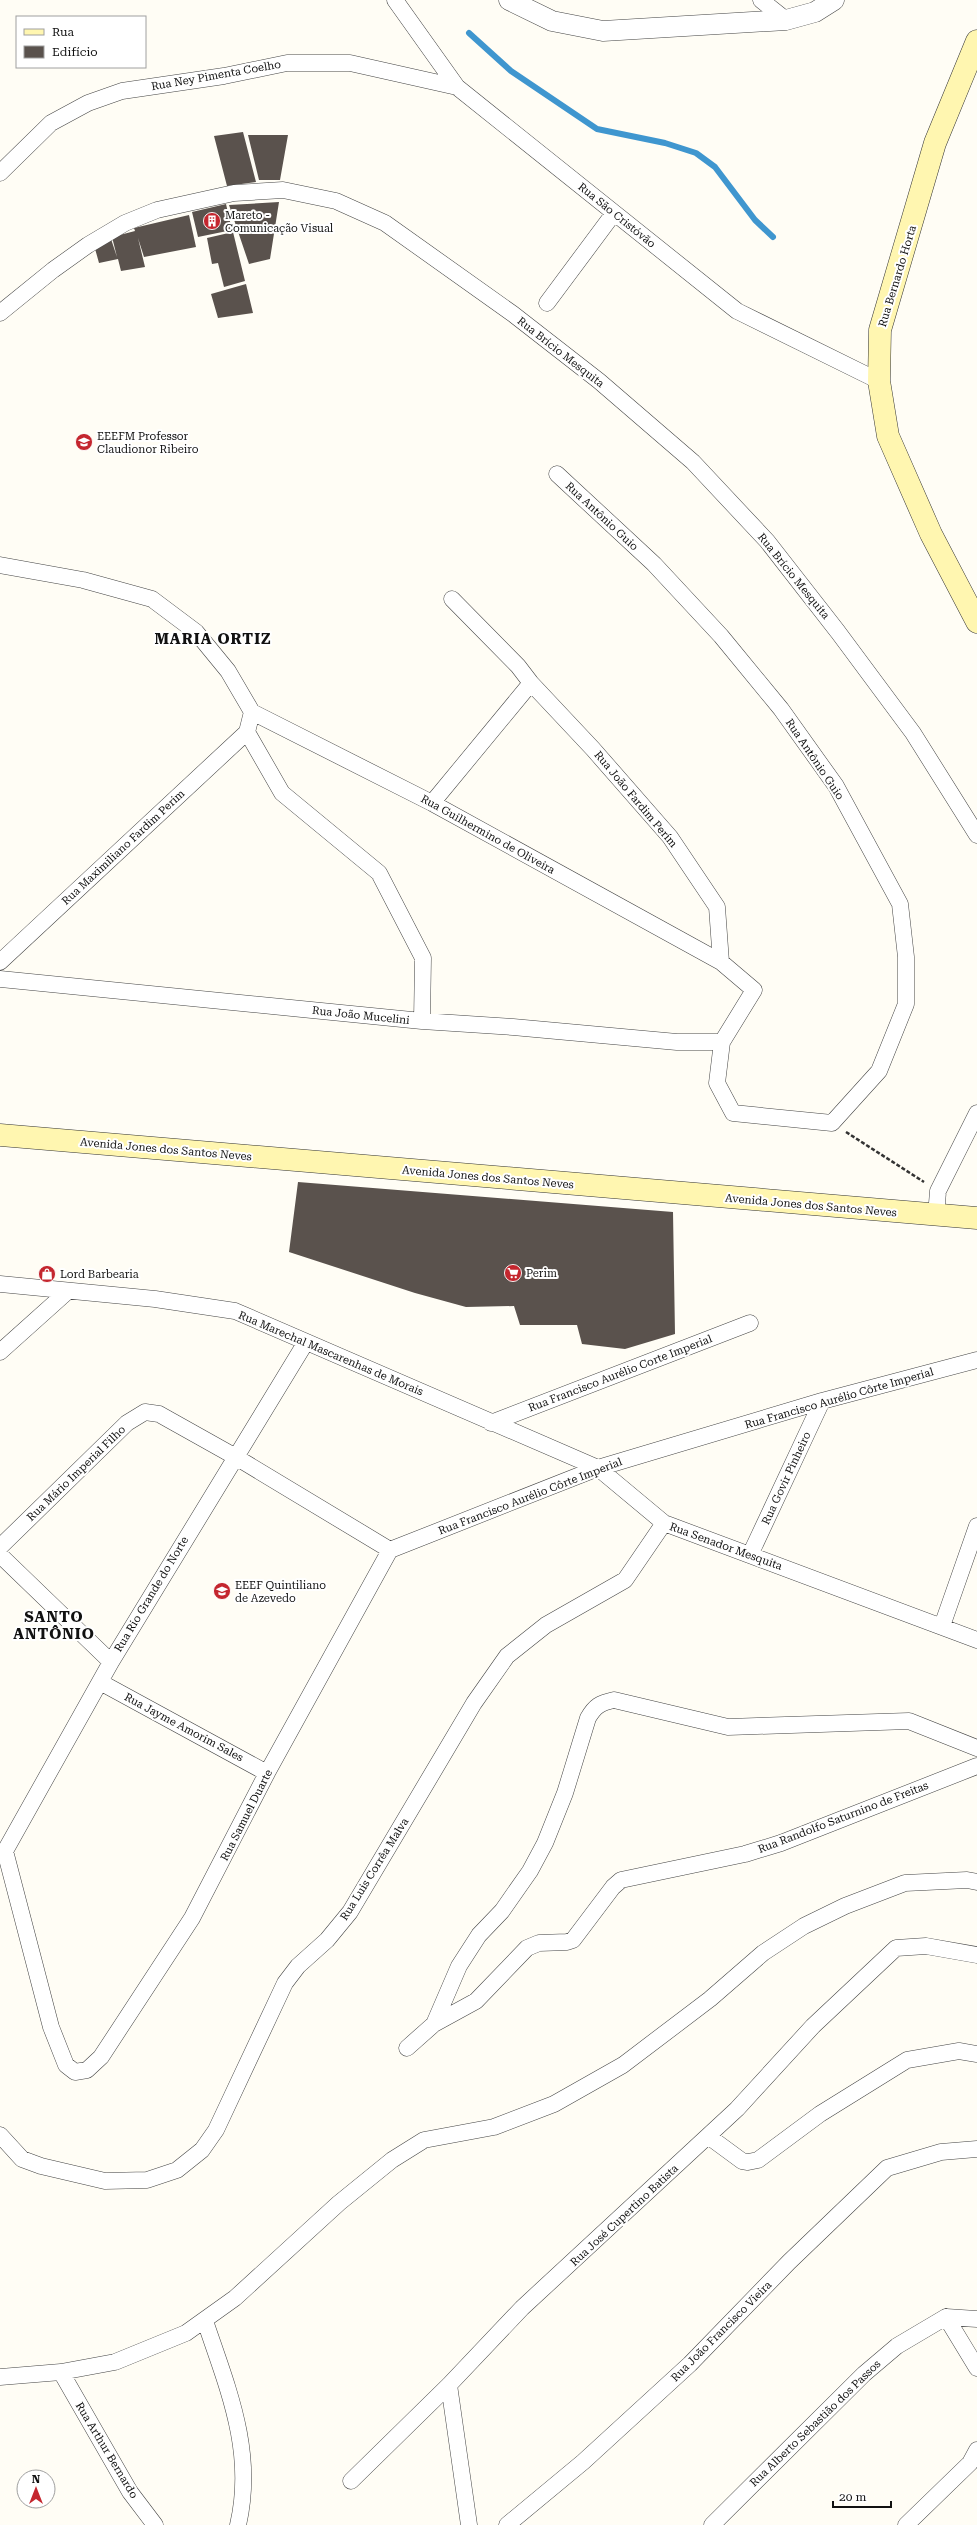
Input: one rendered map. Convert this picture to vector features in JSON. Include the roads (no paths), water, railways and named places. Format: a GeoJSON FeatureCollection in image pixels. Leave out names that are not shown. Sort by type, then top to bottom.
{"type":"FeatureCollection","features":[{"type":"Feature","properties":{"kind":"main road","name":"Rua Bernardo Horta"},"geometry":{"type":"LineString","coordinates":[[977,41],[935,143],[880,330],[879,381],[888,436],[931,534],[977,622]]}},
{"type":"Feature","properties":{"kind":"main road","name":"Avenida Jones dos Santos Neves"},"geometry":{"type":"LineString","coordinates":[[0,1135],[936,1216],[977,1218]]}},
{"type":"Feature","properties":{"kind":"street","name":"Rua São Cristóvão"},"geometry":{"type":"LineString","coordinates":[[396,0],[457,87],[737,311],[879,381]]}},
{"type":"Feature","properties":{"kind":"street"},"geometry":{"type":"LineString","coordinates":[[509,0],[552,21],[603,31],[786,20],[814,12],[834,0]]}},
{"type":"Feature","properties":{"kind":"street"},"geometry":{"type":"LineString","coordinates":[[761,0],[786,20]]}},
{"type":"Feature","properties":{"kind":"street","name":"Rua Ney Pimenta Coelho"},"geometry":{"type":"LineString","coordinates":[[0,173],[51,123],[88,103],[122,91],[224,76],[287,63],[350,63],[457,87]]}},
{"type":"Feature","properties":{"kind":"street","name":"Rua Brício Mesquita"},"geometry":{"type":"LineString","coordinates":[[0,313],[53,270],[88,245],[125,223],[157,210],[234,193],[283,190],[336,201],[386,223],[513,314],[599,381],[692,462],[767,541],[838,632],[913,734],[977,835]]}},
{"type":"Feature","properties":{"kind":"street"},"geometry":{"type":"LineString","coordinates":[[547,303],[614,213]]}},
{"type":"Feature","properties":{"kind":"street","name":"Rua Antônio Guio"},"geometry":{"type":"LineString","coordinates":[[557,474],[654,564],[721,636],[781,709],[836,786],[900,904],[906,957],[906,1004],[879,1071],[832,1123],[733,1113],[717,1083],[722,1042]]}},
{"type":"Feature","properties":{"kind":"street"},"geometry":{"type":"LineString","coordinates":[[0,565],[83,580],[152,599],[196,632],[228,671],[252,712],[247,732],[282,793],[379,873],[423,958],[422,1021]]}},
{"type":"Feature","properties":{"kind":"street","name":"Rua João Fardim Perím"},"geometry":{"type":"LineString","coordinates":[[452,599],[518,666],[531,683],[593,749],[670,837],[717,907],[721,962]]}},
{"type":"Feature","properties":{"kind":"street"},"geometry":{"type":"LineString","coordinates":[[432,802],[531,683]]}},
{"type":"Feature","properties":{"kind":"street","name":"Rua Guilhermino de Oliveira"},"geometry":{"type":"LineString","coordinates":[[252,712],[432,802],[721,962]]}},
{"type":"Feature","properties":{"kind":"street","name":"Rua Maximiliano Fardim Perim"},"geometry":{"type":"LineString","coordinates":[[0,962],[247,732]]}},
{"type":"Feature","properties":{"kind":"street"},"geometry":{"type":"LineString","coordinates":[[721,962],[754,990],[722,1042]]}},
{"type":"Feature","properties":{"kind":"street","name":"Rua João Mucelini"},"geometry":{"type":"LineString","coordinates":[[0,979],[422,1021],[513,1027],[677,1042],[722,1042]]}},
{"type":"Feature","properties":{"kind":"street"},"geometry":{"type":"LineString","coordinates":[[936,1216],[938,1191],[977,1113]]}},
{"type":"Feature","properties":{"kind":"street","name":"Rua Marechal Mascarenhas de Morais"},"geometry":{"type":"LineString","coordinates":[[0,1284],[155,1299],[235,1311],[491,1423]]}},
{"type":"Feature","properties":{"kind":"street"},"geometry":{"type":"LineString","coordinates":[[0,1352],[68,1291]]}},
{"type":"Feature","properties":{"kind":"street","name":"Rua Francisco Aurélio Corte Imperial"},"geometry":{"type":"LineString","coordinates":[[491,1423],[750,1323]]}},
{"type":"Feature","properties":{"kind":"street","name":"Rua Rio Grande do Norte"},"geometry":{"type":"LineString","coordinates":[[3,1851],[110,1662],[234,1456],[306,1342]]}},
{"type":"Feature","properties":{"kind":"street","name":"Rua Francisco Aurélio Côrte Imperial"},"geometry":{"type":"LineString","coordinates":[[390,1550],[598,1468],[822,1401],[977,1360]]}},
{"type":"Feature","properties":{"kind":"street","name":"Rua Govir Pinheiro"},"geometry":{"type":"LineString","coordinates":[[750,1555],[822,1401]]}},
{"type":"Feature","properties":{"kind":"street","name":"Rua Mário Imperial Filho"},"geometry":{"type":"LineString","coordinates":[[0,1547],[127,1423],[145,1412],[159,1414],[234,1456]]}},
{"type":"Feature","properties":{"kind":"street","name":"Rua Senador Mesquita"},"geometry":{"type":"LineString","coordinates":[[491,1423],[598,1468],[664,1523],[977,1640]]}},
{"type":"Feature","properties":{"kind":"street"},"geometry":{"type":"LineString","coordinates":[[234,1456],[390,1550]]}},
{"type":"Feature","properties":{"kind":"street","name":"Rua Luis Corrêa Malva"},"geometry":{"type":"LineString","coordinates":[[0,2135],[22,2159],[40,2166],[105,2181],[147,2180],[177,2170],[202,2150],[216,2130],[285,1983],[298,1966],[327,1940],[350,1912],[474,1703],[507,1656],[546,1625],[625,1580],[664,1523]]}},
{"type":"Feature","properties":{"kind":"street"},"geometry":{"type":"LineString","coordinates":[[942,1626],[977,1528]]}},
{"type":"Feature","properties":{"kind":"street","name":"Rua Samuel Duarte"},"geometry":{"type":"LineString","coordinates":[[3,1851],[51,2027],[66,2065],[75,2072],[87,2070],[101,2057],[192,1918],[267,1773],[390,1550]]}},
{"type":"Feature","properties":{"kind":"street"},"geometry":{"type":"LineString","coordinates":[[0,1555],[110,1662]]}},
{"type":"Feature","properties":{"kind":"street","name":"Rua Jayme Amorim Sales"},"geometry":{"type":"LineString","coordinates":[[100,1682],[267,1773]]}},
{"type":"Feature","properties":{"kind":"street","name":"Rua Randolfo Saturnino de Freitas"},"geometry":{"type":"LineString","coordinates":[[434,2024],[459,1966],[479,1935],[502,1911],[530,1871],[565,1793],[588,1718],[594,1707],[601,1703],[614,1700],[728,1727],[909,1721],[977,1748]]}},
{"type":"Feature","properties":{"kind":"street","name":"Rua Randolfo Saturnino de Freitas"},"geometry":{"type":"LineString","coordinates":[[407,2048],[434,2024],[476,2001],[527,1948],[539,1943],[567,1942],[573,1940],[613,1887],[621,1880],[744,1854],[781,1843],[977,1766]]}},
{"type":"Feature","properties":{"kind":"street"},"geometry":{"type":"LineString","coordinates":[[0,2377],[61,2372],[115,2362],[186,2334],[235,2298],[339,2203],[392,2160],[424,2140],[494,2127],[554,2104],[623,2065],[710,1999],[763,1953],[804,1926],[838,1909],[905,1884],[967,1880],[977,1882]]}},
{"type":"Feature","properties":{"kind":"street","name":"Rua José Cupertino Batista"},"geometry":{"type":"LineString","coordinates":[[351,2481],[450,2385],[522,2308],[708,2136],[782,2062],[813,2026],[896,1948],[926,1946],[977,1955]]}},
{"type":"Feature","properties":{"kind":"street"},"geometry":{"type":"LineString","coordinates":[[708,2136],[742,2161],[748,2162],[758,2160],[820,2114],[907,2060],[959,2051],[977,2054]]}},
{"type":"Feature","properties":{"kind":"street","name":"Rua João Francisco Vieira"},"geometry":{"type":"LineString","coordinates":[[507,2525],[583,2462],[690,2364],[789,2262],[887,2168],[941,2152],[977,2149]]}},
{"type":"Feature","properties":{"kind":"street"},"geometry":{"type":"LineString","coordinates":[[946,2316],[977,2319]]}},
{"type":"Feature","properties":{"kind":"street"},"geometry":{"type":"LineString","coordinates":[[946,2316],[977,2368]]}},
{"type":"Feature","properties":{"kind":"street","name":"Rua Alberto Sebastião dos Passos"},"geometry":{"type":"LineString","coordinates":[[712,2525],[864,2374],[896,2346],[946,2316]]}},
{"type":"Feature","properties":{"kind":"street"},"geometry":{"type":"LineString","coordinates":[[205,2321],[233,2404],[244,2455],[245,2482],[238,2525]]}},
{"type":"Feature","properties":{"kind":"street","name":"Rua Arthur Bernardo"},"geometry":{"type":"LineString","coordinates":[[61,2372],[130,2492],[156,2525]]}},
{"type":"Feature","properties":{"kind":"street"},"geometry":{"type":"LineString","coordinates":[[450,2385],[470,2525]]}},
{"type":"Feature","properties":{"kind":"street"},"geometry":{"type":"LineString","coordinates":[[906,2525],[970,2463],[977,2450]]}},
{"type":"Feature","properties":{"kind":"waterway"},"geometry":{"type":"LineString","coordinates":[[469,33],[511,71],[597,129],[665,143],[696,153],[715,167],[755,220],[773,237]]}},
{"type":"Feature","properties":{"kind":"place","name":"Mareto - Comunicação Visual"},"geometry":{"type":"Point","coordinates":[212,221]}},
{"type":"Feature","properties":{"kind":"place","name":"EEEFM Professor Claudionor Ribeiro"},"geometry":{"type":"Point","coordinates":[84,442]}},
{"type":"Feature","properties":{"kind":"place","name":"Perim"},"geometry":{"type":"Point","coordinates":[513,1273]}},
{"type":"Feature","properties":{"kind":"place","name":"Lord Barbearia"},"geometry":{"type":"Point","coordinates":[47,1274]}},
{"type":"Feature","properties":{"kind":"place","name":"EEEF Quintiliano de Azevedo"},"geometry":{"type":"Point","coordinates":[222,1591]}},
{"type":"Feature","properties":{"kind":"district","name":"MARIA ORTIZ"},"geometry":{"type":"Point","coordinates":[213,639]}},
{"type":"Feature","properties":{"kind":"district","name":"SANTO ANTÔNIO"},"geometry":{"type":"Point","coordinates":[54,1626]}}]}
